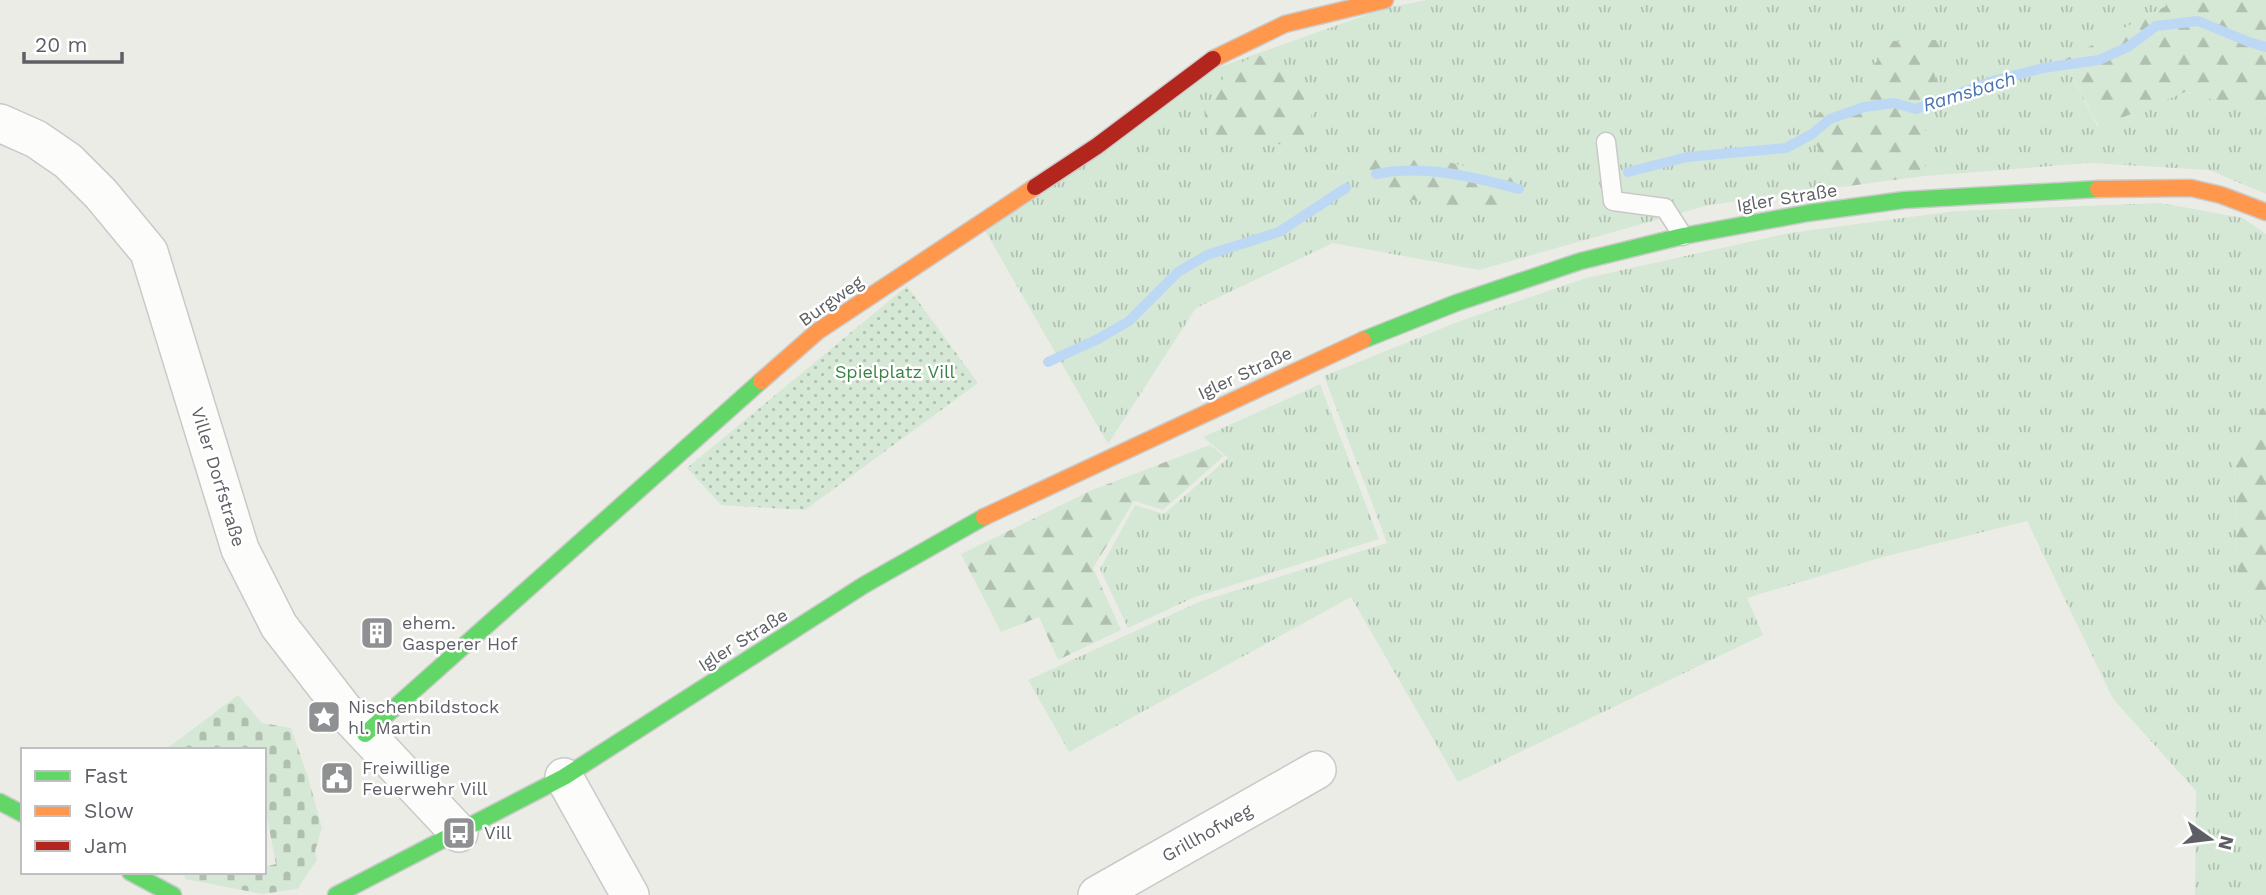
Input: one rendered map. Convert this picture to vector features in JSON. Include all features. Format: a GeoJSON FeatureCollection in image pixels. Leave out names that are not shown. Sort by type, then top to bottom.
{"type":"FeatureCollection","features":[{"type":"Feature","properties":{"kind":"main road","name":"Burgweg"},"geometry":{"type":"LineString","coordinates":[[365,734],[818,331],[1097,146],[1218,55],[1285,24],[1385,0]]}},
{"type":"Feature","properties":{"kind":"main road","name":"Igler Straße"},"geometry":{"type":"LineString","coordinates":[[337,895],[564,776],[840,600],[982,518],[1380,332],[1514,283],[1581,261],[1683,236],[1808,213],[1904,200],[2090,188],[2190,188],[2221,195],[2266,212]]}},
{"type":"Feature","properties":{"kind":"main road"},"geometry":{"type":"LineString","coordinates":[[0,802],[21,813]]}},
{"type":"Feature","properties":{"kind":"main road"},"geometry":{"type":"LineString","coordinates":[[134,874],[172,895]]}},
{"type":"Feature","properties":{"kind":"street","name":"Viller Dorfstraße"},"geometry":{"type":"LineString","coordinates":[[0,123],[36,139],[68,161],[101,194],[149,252],[240,549],[279,626],[365,734],[459,832]]}},
{"type":"Feature","properties":{"kind":"street","name":"Grillhofweg"},"geometry":{"type":"LineString","coordinates":[[1097,895],[1317,771]]}},
{"type":"Feature","properties":{"kind":"street"},"geometry":{"type":"LineString","coordinates":[[564,776],[631,895]]}},
{"type":"Feature","properties":{"kind":"lane"},"geometry":{"type":"LineString","coordinates":[[1606,142],[1613,201],[1665,208],[1683,236]]}},
{"type":"Feature","properties":{"kind":"green space"},"geometry":{"type":"Polygon","coordinates":[[[1427,0],[2165,0],[2166,6],[2064,60],[2098,127],[2185,92],[2266,113],[2266,194],[2209,170],[2090,163],[1925,176],[1925,117],[1937,84],[1932,65],[1947,59],[1893,41],[1845,101],[1804,122],[1841,187],[1709,205],[1479,270],[1333,243],[1196,308],[1108,444],[984,229],[1205,72],[1386,8],[1427,0]]]}},
{"type":"Feature","properties":{"kind":"green space"},"geometry":{"type":"Polygon","coordinates":[[[2165,0],[2266,0],[2266,113],[2185,92],[2099,127],[2064,60],[2166,6],[2165,0]]]}},
{"type":"Feature","properties":{"kind":"green space"},"geometry":{"type":"Polygon","coordinates":[[[1937,40],[1947,59],[1932,65],[1937,84],[1925,117],[1925,176],[1841,187],[1803,122],[1845,101],[1893,41],[1937,40]]]}},
{"type":"Feature","properties":{"kind":"green space"},"geometry":{"type":"Polygon","coordinates":[[[1258,54],[1317,99],[1300,147],[1208,135],[1204,110],[1229,69],[1258,54]]]}},
{"type":"Feature","properties":{"kind":"green space"},"geometry":{"type":"Polygon","coordinates":[[[1417,155],[1521,179],[1501,218],[1394,196],[1378,189],[1367,166],[1373,157],[1417,155]]]}},
{"type":"Feature","properties":{"kind":"green space"},"geometry":{"type":"Polygon","coordinates":[[[2161,203],[2243,218],[2266,234],[2266,402],[2234,456],[2238,589],[2266,623],[2266,895],[2195,895],[2196,791],[2113,699],[2027,521],[1883,557],[1747,598],[1763,635],[1458,782],[1351,597],[1069,752],[1028,680],[1199,602],[1387,543],[1324,376],[1460,321],[1586,278],[1789,233],[1955,211],[2161,203]]]}},
{"type":"Feature","properties":{"kind":"green space","name":"Spielplatz Vill"},"geometry":{"type":"Polygon","coordinates":[[[907,286],[978,383],[805,510],[721,505],[687,468],[907,286]]]}},
{"type":"Feature","properties":{"kind":"green space"},"geometry":{"type":"Polygon","coordinates":[[[1320,384],[1379,539],[1195,597],[1128,628],[1100,569],[1135,505],[1164,514],[1228,458],[1203,437],[1320,384]]]}},
{"type":"Feature","properties":{"kind":"green space"},"geometry":{"type":"Polygon","coordinates":[[[2266,402],[2266,623],[2238,589],[2234,455],[2266,402]]]}},
{"type":"Feature","properties":{"kind":"green space"},"geometry":{"type":"Polygon","coordinates":[[[1210,445],[1224,456],[1163,510],[1134,501],[1093,568],[1121,630],[1058,660],[1039,617],[1001,632],[961,554],[1092,490],[1210,445]]]}},
{"type":"Feature","properties":{"kind":"green space"},"geometry":{"type":"Polygon","coordinates":[[[238,695],[262,723],[291,728],[322,828],[315,851],[317,860],[297,889],[262,894],[185,879],[184,874],[266,874],[266,866],[276,864],[266,812],[266,748],[168,748],[238,695]]]}},
{"type":"Feature","properties":{"kind":"waterway","name":"Ramsbach"},"geometry":{"type":"LineString","coordinates":[[1628,172],[1687,157],[1786,148],[1812,134],[1830,119],[1864,107],[1894,103],[1916,109],[1996,80],[2043,68],[2099,60],[2128,47],[2156,26],[2198,21],[2266,47]]}},
{"type":"Feature","properties":{"kind":"waterway","name":"Ramsbach"},"geometry":{"type":"LineString","coordinates":[[1376,174],[1430,171],[1466,176],[1519,189]]}},
{"type":"Feature","properties":{"kind":"waterway","name":"Ramsbach"},"geometry":{"type":"LineString","coordinates":[[1048,362],[1129,321],[1178,272],[1207,255],[1279,232],[1346,188]]}},
{"type":"Feature","properties":{"kind":"traffic: fast"},"geometry":{"type":"LineString","coordinates":[[1363,340],[1456,303],[1581,261],[1683,236],[1808,213],[1904,200],[2098,189]]}},
{"type":"Feature","properties":{"kind":"traffic: fast"},"geometry":{"type":"LineString","coordinates":[[365,734],[761,381]]}},
{"type":"Feature","properties":{"kind":"traffic: fast"},"geometry":{"type":"LineString","coordinates":[[336,895],[564,777],[864,585],[984,517]]}},
{"type":"Feature","properties":{"kind":"traffic: fast"},"geometry":{"type":"LineString","coordinates":[[0,802],[21,813]]}},
{"type":"Feature","properties":{"kind":"traffic: fast"},"geometry":{"type":"LineString","coordinates":[[134,874],[173,895]]}},
{"type":"Feature","properties":{"kind":"traffic: slow"},"geometry":{"type":"LineString","coordinates":[[1213,59],[1285,24],[1385,0]]}},
{"type":"Feature","properties":{"kind":"traffic: slow"},"geometry":{"type":"LineString","coordinates":[[761,381],[818,331],[1035,187]]}},
{"type":"Feature","properties":{"kind":"traffic: slow"},"geometry":{"type":"LineString","coordinates":[[2098,189],[2191,188],[2221,195],[2266,212]]}},
{"type":"Feature","properties":{"kind":"traffic: slow"},"geometry":{"type":"LineString","coordinates":[[984,517],[1363,340]]}},
{"type":"Feature","properties":{"kind":"traffic: jam"},"geometry":{"type":"LineString","coordinates":[[1035,187],[1097,146],[1213,59]]}},
{"type":"Feature","properties":{"kind":"place","name":"ehem. Gasperer Hof"},"geometry":{"type":"Point","coordinates":[377,633]}},
{"type":"Feature","properties":{"kind":"place","name":"Nischenbildstock hl. Martin"},"geometry":{"type":"Point","coordinates":[324,717]}},
{"type":"Feature","properties":{"kind":"place","name":"Freiwillige Feuerwehr Vill"},"geometry":{"type":"Point","coordinates":[337,778]}},
{"type":"Feature","properties":{"kind":"place","name":"Vill"},"geometry":{"type":"Point","coordinates":[459,833]}}]}
